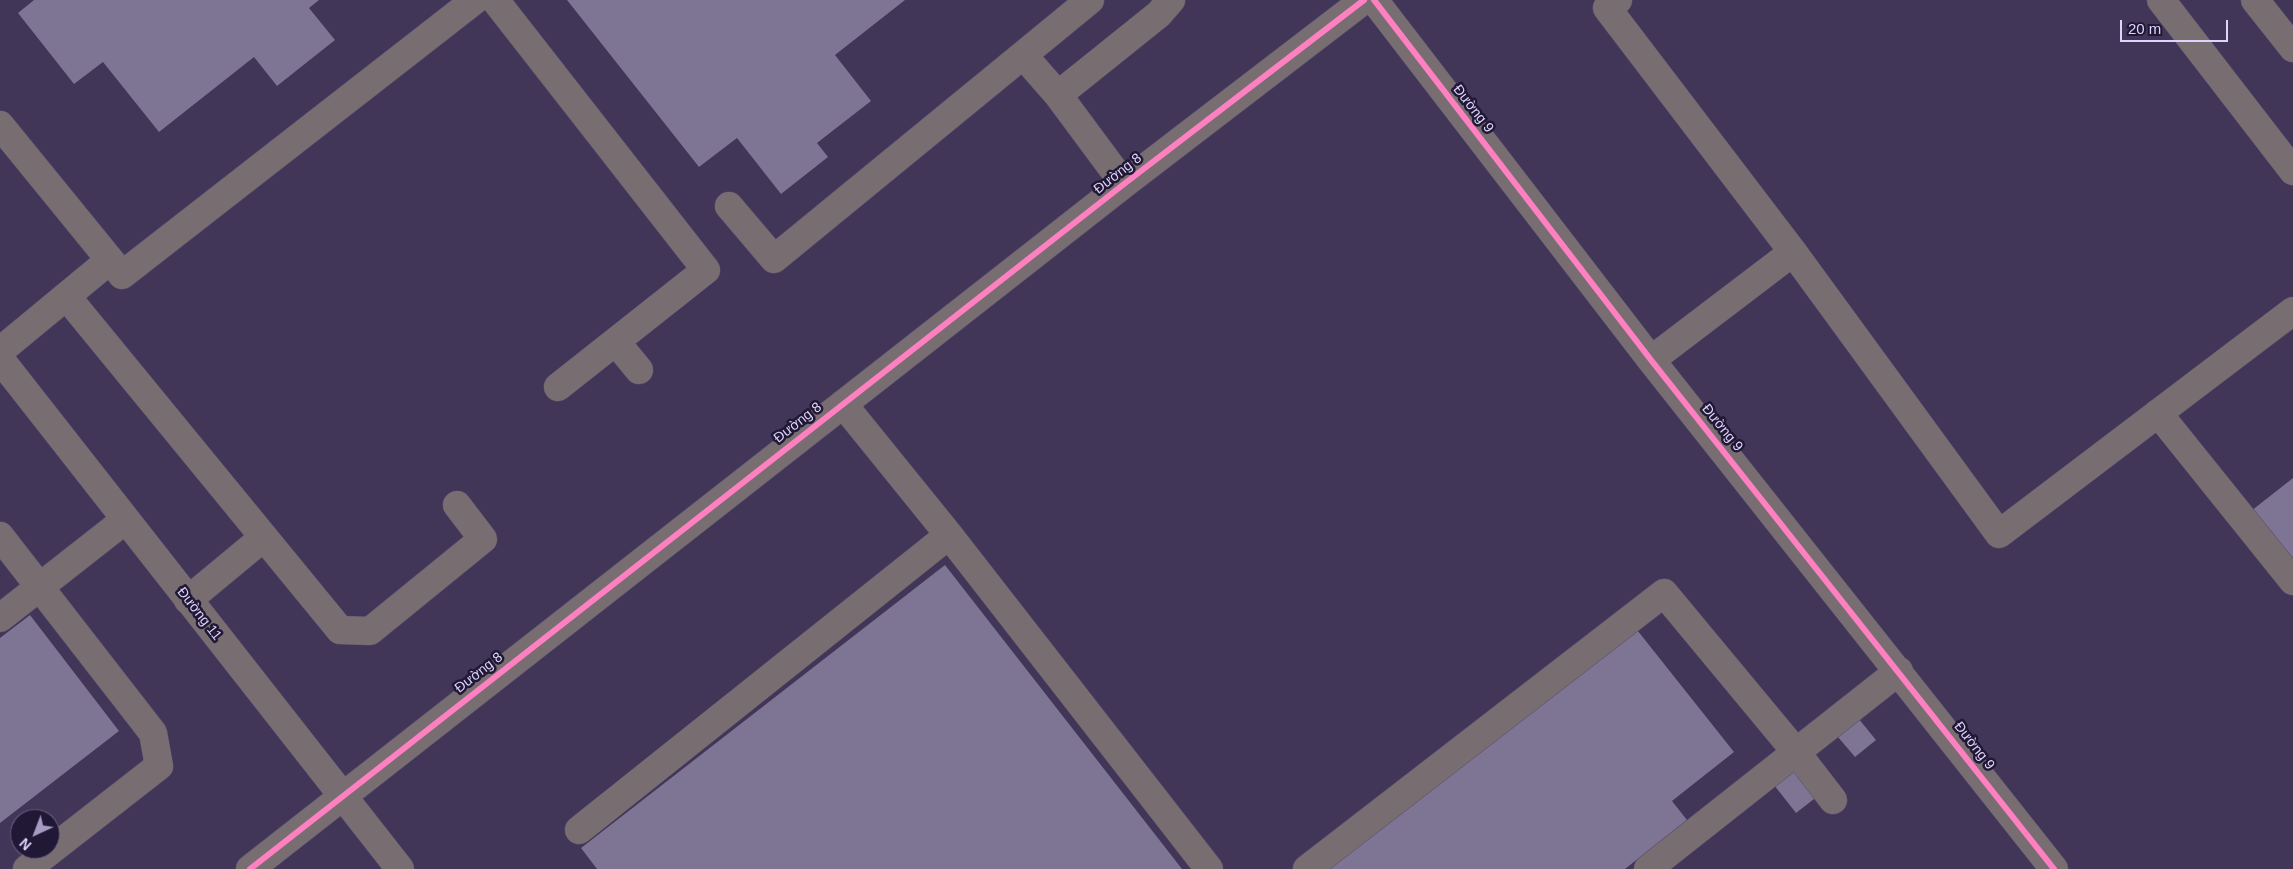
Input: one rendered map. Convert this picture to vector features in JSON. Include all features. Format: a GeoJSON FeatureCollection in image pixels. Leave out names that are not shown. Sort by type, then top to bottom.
{"type":"FeatureCollection","features":[{"type":"Feature","properties":{"kind":"street"},"geometry":{"type":"LineString","coordinates":[[0,125],[122,275],[475,0]]}},
{"type":"Feature","properties":{"kind":"street"},"geometry":{"type":"LineString","coordinates":[[495,0],[706,270],[558,387]]}},
{"type":"Feature","properties":{"kind":"street"},"geometry":{"type":"LineString","coordinates":[[729,206],[774,259],[1090,0]]}},
{"type":"Feature","properties":{"kind":"street"},"geometry":{"type":"LineString","coordinates":[[1058,95],[1159,14],[1171,0]]}},
{"type":"Feature","properties":{"kind":"street","name":"Đường 8"},"geometry":{"type":"LineString","coordinates":[[250,869],[1124,184],[1364,0]]}},
{"type":"Feature","properties":{"kind":"street","name":"Đường 9"},"geometry":{"type":"LineString","coordinates":[[1374,0],[1652,360],[1900,671],[2054,869]]}},
{"type":"Feature","properties":{"kind":"street"},"geometry":{"type":"LineString","coordinates":[[1618,0],[1608,8],[1793,252],[1999,534],[2293,311]]}},
{"type":"Feature","properties":{"kind":"street"},"geometry":{"type":"LineString","coordinates":[[2161,0],[2293,171]]}},
{"type":"Feature","properties":{"kind":"street"},"geometry":{"type":"LineString","coordinates":[[2255,0],[2293,48]]}},
{"type":"Feature","properties":{"kind":"street"},"geometry":{"type":"LineString","coordinates":[[1024,55],[1058,95],[1124,184]]}},
{"type":"Feature","properties":{"kind":"street"},"geometry":{"type":"LineString","coordinates":[[1652,360],[1793,252]]}},
{"type":"Feature","properties":{"kind":"street"},"geometry":{"type":"LineString","coordinates":[[0,351],[110,260]]}},
{"type":"Feature","properties":{"kind":"street"},"geometry":{"type":"LineString","coordinates":[[67,297],[340,630],[370,631],[482,539],[457,505]]}},
{"type":"Feature","properties":{"kind":"street"},"geometry":{"type":"LineString","coordinates":[[616,342],[639,370]]}},
{"type":"Feature","properties":{"kind":"street","name":"Đường 11"},"geometry":{"type":"LineString","coordinates":[[0,359],[400,869]]}},
{"type":"Feature","properties":{"kind":"street"},"geometry":{"type":"LineString","coordinates":[[843,404],[949,534],[1208,869]]}},
{"type":"Feature","properties":{"kind":"street"},"geometry":{"type":"LineString","coordinates":[[2158,413],[2293,581]]}},
{"type":"Feature","properties":{"kind":"street"},"geometry":{"type":"LineString","coordinates":[[0,618],[125,520]]}},
{"type":"Feature","properties":{"kind":"street"},"geometry":{"type":"LineString","coordinates":[[579,830],[949,534]]}},
{"type":"Feature","properties":{"kind":"street"},"geometry":{"type":"LineString","coordinates":[[0,536],[152,733],[159,766],[27,869]]}},
{"type":"Feature","properties":{"kind":"street"},"geometry":{"type":"LineString","coordinates":[[188,600],[264,537]]}},
{"type":"Feature","properties":{"kind":"street"},"geometry":{"type":"LineString","coordinates":[[1307,869],[1664,593],[1796,752],[1832,800]]}},
{"type":"Feature","properties":{"kind":"street"},"geometry":{"type":"LineString","coordinates":[[1648,869],[1900,671]]}},
{"type":"Feature","properties":{"kind":"building"},"geometry":{"type":"Polygon","coordinates":[[[34,0],[319,0],[309,8],[335,40],[277,86],[254,57],[159,132],[103,62],[74,84],[18,13],[34,0]]]}},
{"type":"Feature","properties":{"kind":"building"},"geometry":{"type":"Polygon","coordinates":[[[567,0],[905,0],[835,55],[871,101],[817,143],[828,157],[781,194],[737,138],[699,167],[567,0]]]}},
{"type":"Feature","properties":{"kind":"building"},"geometry":{"type":"Polygon","coordinates":[[[2293,478],[2293,565],[2251,511],[2293,478]]]}},
{"type":"Feature","properties":{"kind":"building"},"geometry":{"type":"Polygon","coordinates":[[[945,565],[1182,869],[597,869],[581,848],[945,565]]]}},
{"type":"Feature","properties":{"kind":"building"},"geometry":{"type":"Polygon","coordinates":[[[30,615],[119,731],[18,809],[10,809],[10,815],[0,823],[0,638],[30,615]]]}},
{"type":"Feature","properties":{"kind":"building"},"geometry":{"type":"Polygon","coordinates":[[[1626,616],[1734,752],[1672,801],[1687,820],[1625,869],[1305,869],[1626,616]]]}},
{"type":"Feature","properties":{"kind":"building"},"geometry":{"type":"Polygon","coordinates":[[[1854,713],[1876,740],[1855,757],[1832,730],[1854,713]]]}},
{"type":"Feature","properties":{"kind":"building"},"geometry":{"type":"Polygon","coordinates":[[[1801,764],[1823,792],[1796,813],[1774,785],[1801,764]]]}},
{"type":"Feature","properties":{"kind":"cycle path"},"geometry":{"type":"LineString","coordinates":[[250,869],[1124,184],[1364,0]]}},
{"type":"Feature","properties":{"kind":"cycle path"},"geometry":{"type":"LineString","coordinates":[[1374,0],[1651,360],[2054,869]]}}]}
